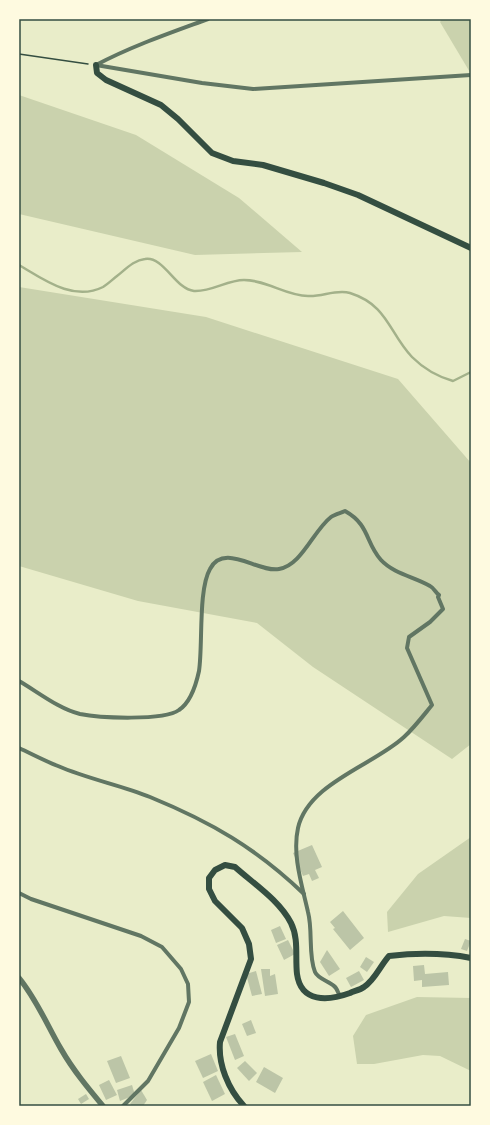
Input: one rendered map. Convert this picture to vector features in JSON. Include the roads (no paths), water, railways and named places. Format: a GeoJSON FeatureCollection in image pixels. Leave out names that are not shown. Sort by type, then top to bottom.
{"type":"FeatureCollection","features":[{"type":"Feature","properties":{"kind":"main road"},"geometry":{"type":"LineString","coordinates":[[96,65],[98,73],[106,80],[160,105],[178,119],[212,153],[233,161],[263,165],[358,195],[471,248]]}},
{"type":"Feature","properties":{"kind":"main road"},"geometry":{"type":"LineString","coordinates":[[244,1106],[237,1098],[221,1066],[219,1054],[220,1042],[251,959],[249,944],[242,928],[215,901],[209,889],[209,878],[215,870],[225,865],[235,867],[284,910],[292,925],[298,950],[297,974],[301,988],[312,996],[325,999],[340,996],[364,987],[373,978],[389,956],[405,954],[458,956],[471,958]]}},
{"type":"Feature","properties":{"kind":"street"},"geometry":{"type":"LineString","coordinates":[[96,65],[138,44],[208,19]]}},
{"type":"Feature","properties":{"kind":"street"},"geometry":{"type":"LineString","coordinates":[[96,65],[202,83],[253,89],[471,75]]}},
{"type":"Feature","properties":{"kind":"street"},"geometry":{"type":"LineString","coordinates":[[19,681],[64,707],[80,714],[147,717],[162,716],[178,711],[185,705],[193,693],[198,671],[206,584],[210,569],[217,561],[228,557],[268,569],[279,569],[292,565],[321,527],[332,516],[345,511],[356,516],[380,559],[390,568],[432,587],[439,595],[438,597],[443,608],[430,622],[409,637],[407,648],[432,705],[404,738],[350,772],[317,797],[305,811],[298,827],[296,850],[311,925],[312,963],[316,974],[335,986],[340,996]]}},
{"type":"Feature","properties":{"kind":"street"},"geometry":{"type":"LineString","coordinates":[[19,748],[56,766],[149,797],[202,820],[237,839],[259,855],[304,894]]}},
{"type":"Feature","properties":{"kind":"street"},"geometry":{"type":"LineString","coordinates":[[19,894],[141,936],[162,947],[181,969],[188,984],[189,1002],[179,1028],[148,1081],[123,1106]]}},
{"type":"Feature","properties":{"kind":"street"},"geometry":{"type":"LineString","coordinates":[[19,978],[41,1010],[62,1050],[81,1079],[103,1106]]}},
{"type":"Feature","properties":{"kind":"waterway"},"geometry":{"type":"LineString","coordinates":[[19,265],[59,287],[81,292],[92,291],[103,287],[130,265],[137,261],[152,259],[164,267],[181,285],[194,291],[207,290],[232,282],[244,280],[261,282],[292,294],[300,295],[313,296],[340,292],[350,293],[363,298],[380,312],[387,320],[404,348],[416,361],[426,368],[437,375],[453,381],[471,372]]}}]}
